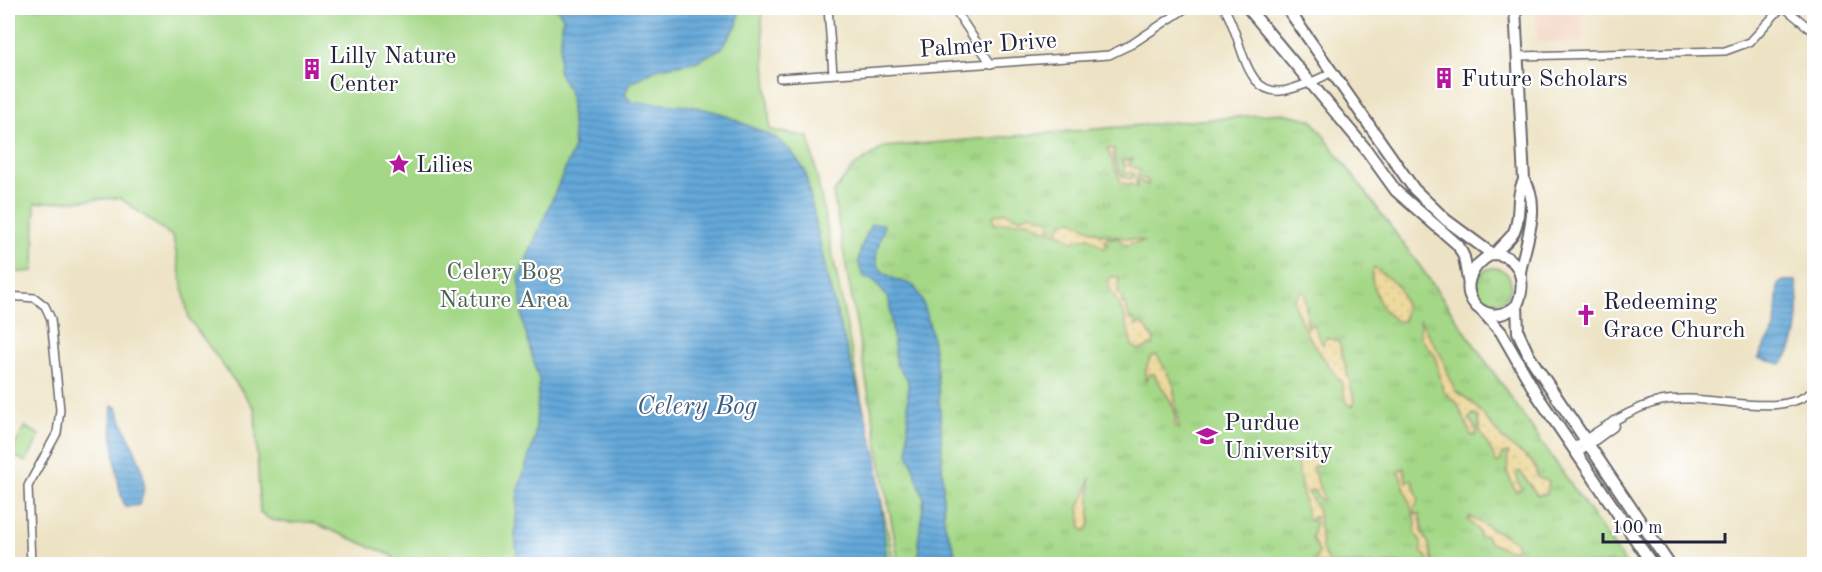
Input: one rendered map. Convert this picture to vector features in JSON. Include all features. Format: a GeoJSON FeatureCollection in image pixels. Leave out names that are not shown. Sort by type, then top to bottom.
{"type":"FeatureCollection","features":[{"type":"Feature","properties":{"kind":"main road"},"geometry":{"type":"LineString","coordinates":[[1248,8],[1365,148],[1396,191],[1458,245],[1464,257],[1469,297],[1501,332],[1515,359],[1652,564]]}},
{"type":"Feature","properties":{"kind":"main road"},"geometry":{"type":"LineString","coordinates":[[1287,8],[1414,189],[1446,220],[1493,254],[1512,261],[1520,272]]}},
{"type":"Feature","properties":{"kind":"main road"},"geometry":{"type":"LineString","coordinates":[[1515,8],[1524,180],[1530,189],[1532,210],[1520,272],[1522,291],[1517,305],[1517,327],[1521,342],[1669,564]]}},
{"type":"Feature","properties":{"kind":"main road"},"geometry":{"type":"LineString","coordinates":[[1468,280],[1477,264],[1493,254],[1514,233],[1519,215],[1518,191],[1524,180]]}},
{"type":"Feature","properties":{"kind":"main road"},"geometry":{"type":"LineString","coordinates":[[1482,311],[1500,314],[1517,305]]}},
{"type":"Feature","properties":{"kind":"street"},"geometry":{"type":"LineString","coordinates":[[828,8],[833,74]]}},
{"type":"Feature","properties":{"kind":"street"},"geometry":{"type":"LineString","coordinates":[[954,8],[991,63]]}},
{"type":"Feature","properties":{"kind":"street","name":"Palmer Drive"},"geometry":{"type":"LineString","coordinates":[[780,78],[1109,55],[1132,44],[1186,8]]}},
{"type":"Feature","properties":{"kind":"street"},"geometry":{"type":"LineString","coordinates":[[1224,8],[1237,32],[1255,83],[1274,93],[1311,85],[1333,71]]}},
{"type":"Feature","properties":{"kind":"street"},"geometry":{"type":"LineString","coordinates":[[1518,56],[1725,51],[1750,42],[1783,8],[1815,32]]}},
{"type":"Feature","properties":{"kind":"street"},"geometry":{"type":"LineString","coordinates":[[8,296],[35,297],[49,312],[60,410],[57,433],[28,486],[31,564]]}},
{"type":"Feature","properties":{"kind":"street"},"geometry":{"type":"LineString","coordinates":[[1575,451],[1614,428],[1615,423],[1643,406],[1669,399],[1781,404],[1799,400],[1815,390]]}},
{"type":"Feature","properties":{"kind":"shaded area"},"geometry":{"type":"Polygon","coordinates":[[[1536,8],[1582,8],[1583,42],[1538,42],[1536,8]]]}},
{"type":"Feature","properties":{"kind":"green space","name":"Celery Bog Nature Area"},"geometry":{"type":"Polygon","coordinates":[[[8,8],[761,8],[770,130],[809,137],[894,564],[393,564],[393,556],[311,522],[289,523],[271,520],[260,512],[255,409],[189,319],[173,237],[120,198],[35,203],[34,271],[8,273],[8,8]]]}},
{"type":"Feature","properties":{"kind":"green space","name":"Purdue University"},"geometry":{"type":"Polygon","coordinates":[[[1283,113],[1312,120],[1422,269],[1626,564],[899,564],[833,193],[854,166],[884,147],[1283,113]]]}},
{"type":"Feature","properties":{"kind":"green space"},"geometry":{"type":"Polygon","coordinates":[[[1494,268],[1506,273],[1511,285],[1506,297],[1494,302],[1482,297],[1477,285],[1482,273],[1494,268]]]}},
{"type":"Feature","properties":{"kind":"green space"},"geometry":{"type":"Polygon","coordinates":[[[25,427],[40,435],[26,462],[10,454],[25,427]]]}},
{"type":"Feature","properties":{"kind":"sand"},"geometry":{"type":"Polygon","coordinates":[[[1107,148],[1114,149],[1114,158],[1121,175],[1129,179],[1133,177],[1134,173],[1124,173],[1125,165],[1121,161],[1133,159],[1128,165],[1140,170],[1137,176],[1148,180],[1148,185],[1136,179],[1137,187],[1121,182],[1107,148]]]}},
{"type":"Feature","properties":{"kind":"sand"},"geometry":{"type":"Polygon","coordinates":[[[1005,212],[1019,218],[1031,214],[1050,220],[1049,228],[1058,230],[1063,222],[1072,220],[1100,234],[1145,241],[1125,245],[1118,238],[1108,238],[1104,241],[1108,245],[1104,248],[1088,237],[1072,242],[1064,235],[1042,229],[1029,221],[994,224],[993,216],[1005,212]]]}},
{"type":"Feature","properties":{"kind":"sand"},"geometry":{"type":"Polygon","coordinates":[[[1374,267],[1399,287],[1405,305],[1404,321],[1390,316],[1379,301],[1373,282],[1374,267]]]}},
{"type":"Feature","properties":{"kind":"sand"},"geometry":{"type":"Polygon","coordinates":[[[1110,277],[1119,277],[1118,294],[1122,297],[1122,304],[1125,303],[1130,320],[1134,319],[1136,327],[1140,323],[1146,327],[1154,340],[1153,345],[1139,350],[1132,346],[1124,314],[1108,285],[1110,277]]]}},
{"type":"Feature","properties":{"kind":"sand"},"geometry":{"type":"Polygon","coordinates":[[[1302,291],[1305,293],[1308,329],[1309,324],[1312,323],[1323,345],[1326,337],[1339,342],[1355,402],[1352,407],[1346,402],[1342,384],[1308,336],[1296,310],[1294,299],[1302,291]]]}},
{"type":"Feature","properties":{"kind":"sand"},"geometry":{"type":"Polygon","coordinates":[[[1420,320],[1442,357],[1455,391],[1476,407],[1507,443],[1532,462],[1537,477],[1549,482],[1547,494],[1537,495],[1520,471],[1516,474],[1521,489],[1516,492],[1507,472],[1508,453],[1502,454],[1501,461],[1496,463],[1482,436],[1478,417],[1473,414],[1469,419],[1477,430],[1475,436],[1471,435],[1457,403],[1443,391],[1435,355],[1420,338],[1420,320]]]}},
{"type":"Feature","properties":{"kind":"sand"},"geometry":{"type":"Polygon","coordinates":[[[1157,355],[1173,383],[1179,429],[1174,426],[1173,405],[1154,374],[1150,374],[1145,382],[1146,368],[1151,357],[1157,355]]]}},
{"type":"Feature","properties":{"kind":"sand"},"geometry":{"type":"Polygon","coordinates":[[[1318,445],[1321,465],[1312,467],[1324,499],[1321,500],[1313,490],[1308,492],[1318,511],[1322,548],[1329,564],[1313,564],[1319,552],[1312,538],[1316,517],[1313,517],[1311,521],[1308,520],[1295,454],[1297,449],[1318,445]]]}},
{"type":"Feature","properties":{"kind":"sand"},"geometry":{"type":"Polygon","coordinates":[[[1404,468],[1406,481],[1412,480],[1419,500],[1414,509],[1416,515],[1420,514],[1423,534],[1429,544],[1433,564],[1430,564],[1421,552],[1421,542],[1415,533],[1416,522],[1399,472],[1404,468]]]}},
{"type":"Feature","properties":{"kind":"sand"},"geometry":{"type":"Polygon","coordinates":[[[1090,477],[1090,525],[1085,531],[1081,528],[1079,506],[1086,495],[1090,477]]]}},
{"type":"Feature","properties":{"kind":"sand"},"geometry":{"type":"Polygon","coordinates":[[[1470,517],[1515,541],[1517,548],[1510,551],[1490,543],[1486,536],[1480,537],[1478,530],[1468,520],[1470,517]]]}},
{"type":"Feature","properties":{"kind":"water","name":"Celery Bog"},"geometry":{"type":"Polygon","coordinates":[[[556,8],[740,8],[737,25],[722,48],[698,61],[656,69],[629,84],[625,95],[632,102],[692,106],[720,113],[776,138],[792,152],[805,171],[828,281],[877,458],[887,564],[518,564],[515,535],[518,490],[535,438],[539,381],[523,323],[519,277],[574,148],[570,94],[558,70],[563,17],[556,8]]]}},
{"type":"Feature","properties":{"kind":"water"},"geometry":{"type":"Polygon","coordinates":[[[871,224],[883,224],[884,227],[877,251],[877,264],[887,275],[914,286],[924,305],[931,332],[939,397],[944,518],[956,557],[950,564],[920,564],[918,543],[924,499],[908,452],[908,380],[896,364],[889,300],[875,281],[864,277],[859,263],[860,250],[871,224]]]}},
{"type":"Feature","properties":{"kind":"water"},"geometry":{"type":"Polygon","coordinates":[[[1783,281],[1796,281],[1798,314],[1792,347],[1781,364],[1758,358],[1775,328],[1778,285],[1783,281]]]}},
{"type":"Feature","properties":{"kind":"water"},"geometry":{"type":"Polygon","coordinates":[[[112,405],[117,407],[141,467],[144,480],[139,505],[126,507],[120,489],[115,458],[112,405]]]}},
{"type":"Feature","properties":{"kind":"place","name":"Lilly Nature Center"},"geometry":{"type":"Point","coordinates":[312,69]}},
{"type":"Feature","properties":{"kind":"place","name":"Future Scholars"},"geometry":{"type":"Point","coordinates":[1444,78]}},
{"type":"Feature","properties":{"kind":"place","name":"Lilies"},"geometry":{"type":"Point","coordinates":[399,164]}},
{"type":"Feature","properties":{"kind":"place","name":"Redeeming Grace Church"},"geometry":{"type":"Point","coordinates":[1586,315]}},
{"type":"Feature","properties":{"kind":"place","name":"Purdue University"},"geometry":{"type":"Point","coordinates":[1207,436]}}]}
